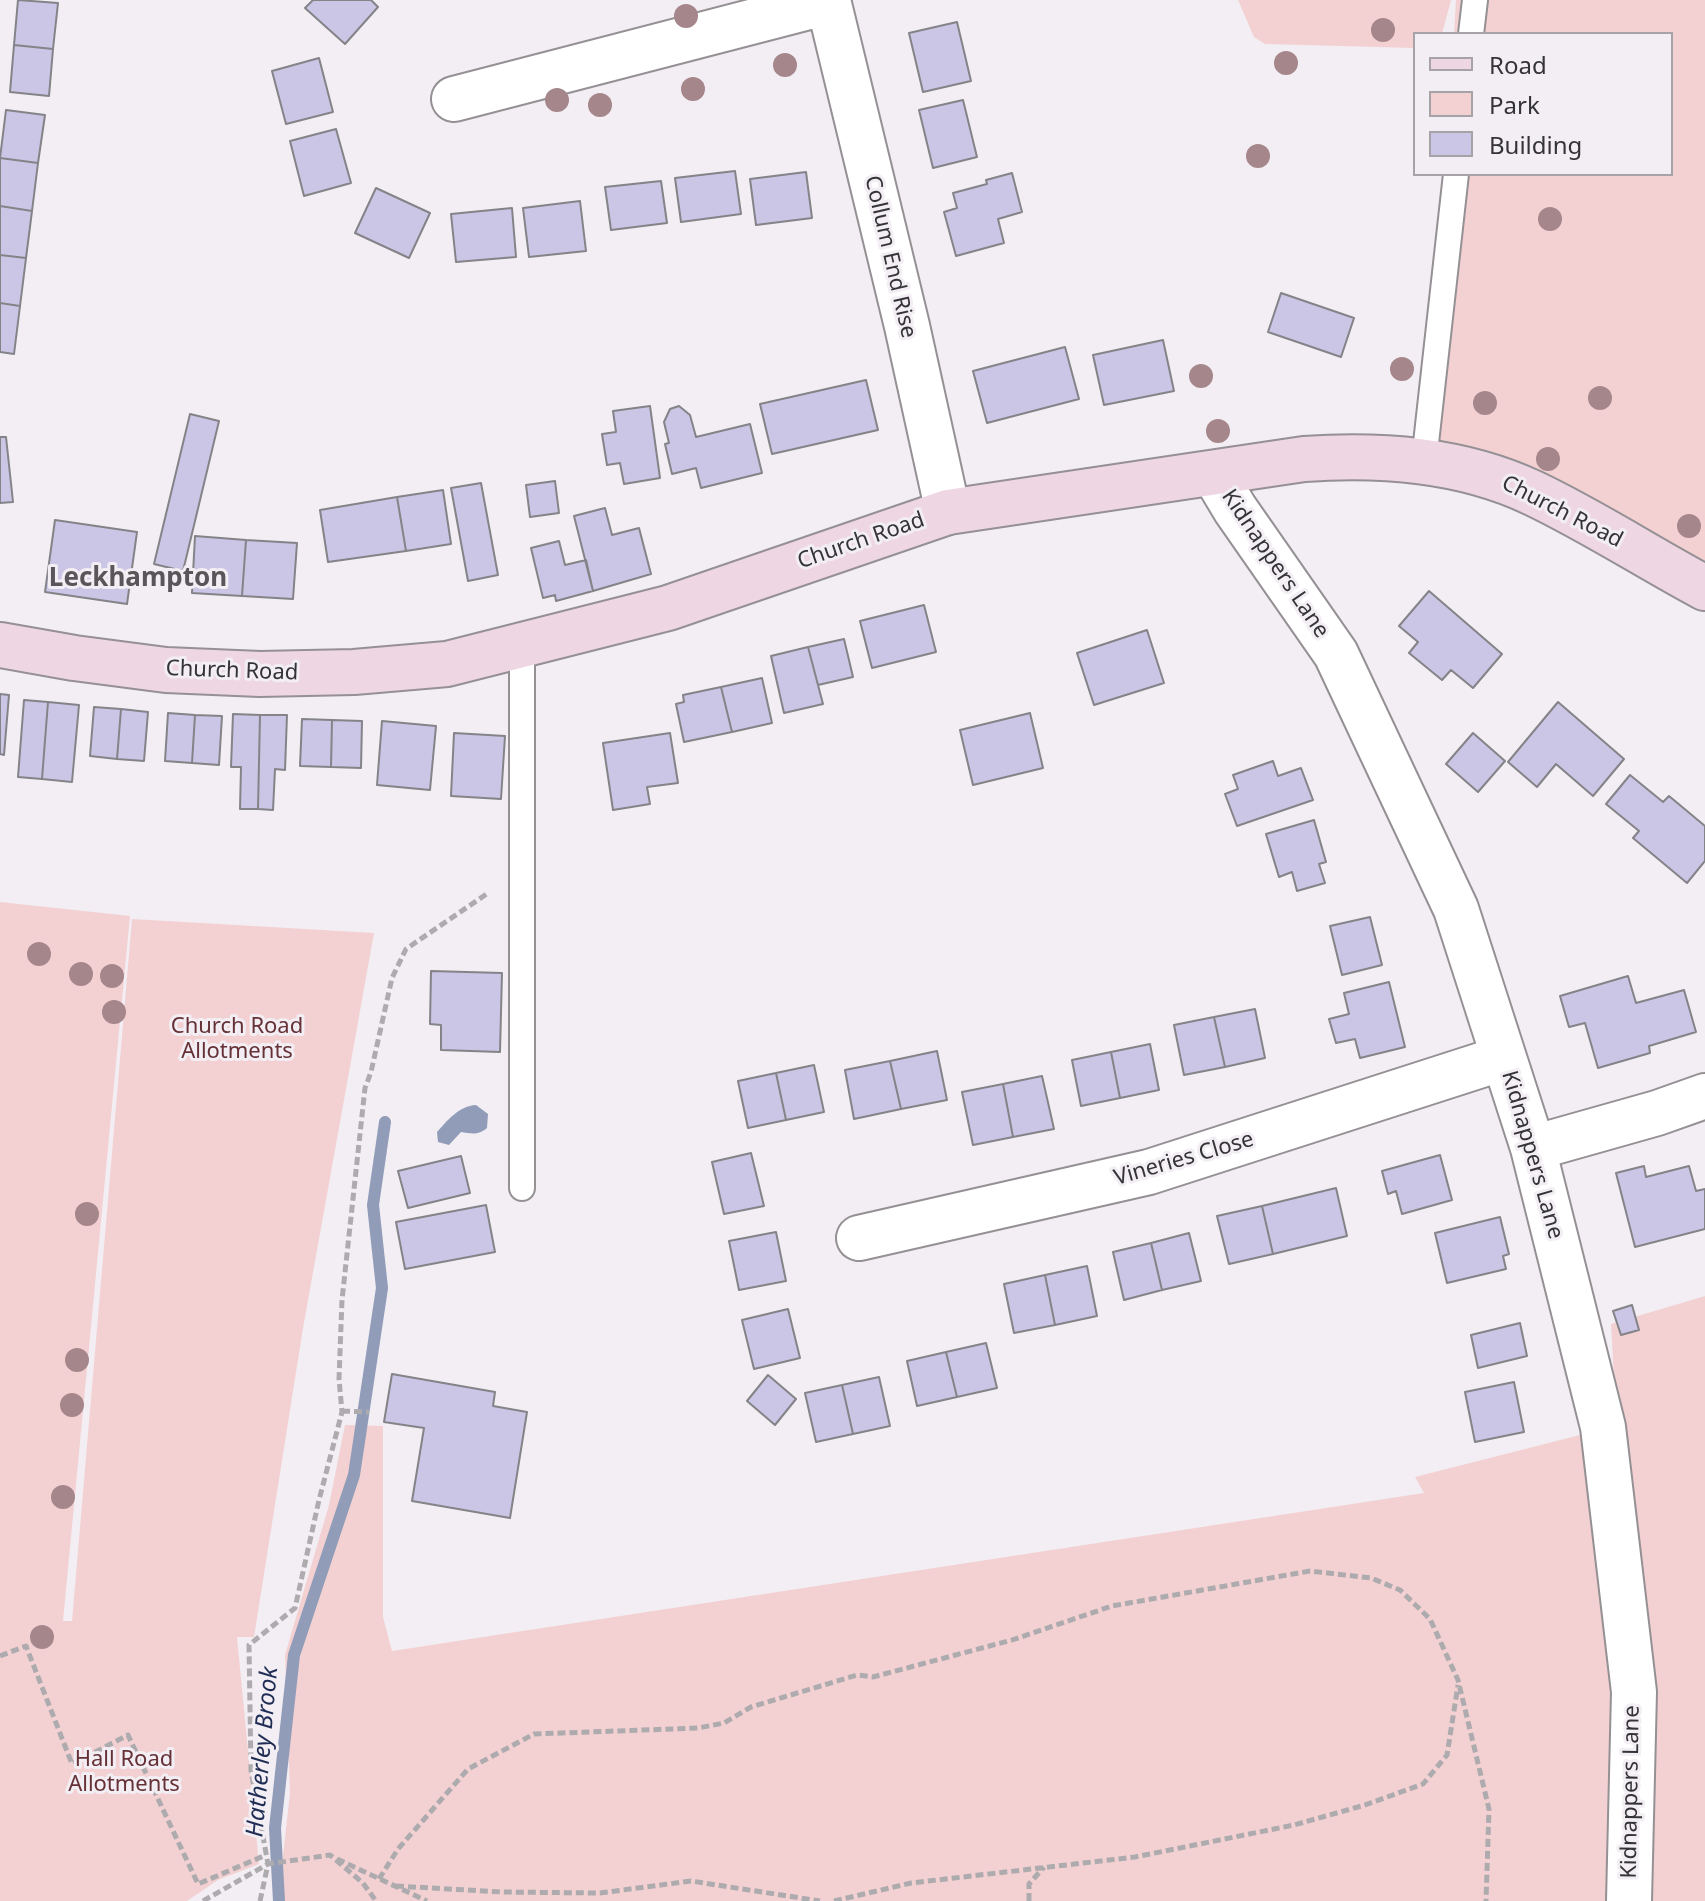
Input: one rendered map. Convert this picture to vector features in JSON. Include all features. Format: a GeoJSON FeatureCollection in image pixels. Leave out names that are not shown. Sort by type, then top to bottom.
{"type":"FeatureCollection","features":[{"type":"Feature","properties":{"kind":"street","name":"Collum End Rise"},"geometry":{"type":"LineString","coordinates":[[454,99],[828,1],[907,326],[948,512]]}},
{"type":"Feature","properties":{"kind":"street","name":"Church Road"},"geometry":{"type":"LineString","coordinates":[[0,645],[166,670],[260,674],[354,672],[447,664],[668,608],[948,512],[1331,457],[1424,461],[1497,479],[1533,493],[1705,588]]}},
{"type":"Feature","properties":{"kind":"street","name":"Kidnappers Lane"},"geometry":{"type":"LineString","coordinates":[[1214,474],[1336,654],[1456,909],[1533,1148],[1603,1427],[1634,1692],[1629,1901]]}},
{"type":"Feature","properties":{"kind":"street","name":"Vineries Close"},"geometry":{"type":"LineString","coordinates":[[859,1238],[1149,1172],[1503,1058]]}},
{"type":"Feature","properties":{"kind":"street"},"geometry":{"type":"LineString","coordinates":[[1533,1148],[1705,1096]]}},
{"type":"Feature","properties":{"kind":"lane"},"geometry":{"type":"LineString","coordinates":[[1471,32],[1475,0]]}},
{"type":"Feature","properties":{"kind":"lane"},"geometry":{"type":"LineString","coordinates":[[1424,461],[1456,176]]}},
{"type":"Feature","properties":{"kind":"lane"},"geometry":{"type":"LineString","coordinates":[[522,646],[522,1188]]}},
{"type":"Feature","properties":{"kind":"path"},"geometry":{"type":"LineString","coordinates":[[260,1901],[268,1864],[251,1771],[249,1645],[295,1608],[342,1411],[339,1379],[342,1300],[353,1187],[365,1088],[392,978],[406,949],[521,870]]}},
{"type":"Feature","properties":{"kind":"path"},"geometry":{"type":"LineString","coordinates":[[342,1411],[369,1412]]}},
{"type":"Feature","properties":{"kind":"path"},"geometry":{"type":"LineString","coordinates":[[379,1879],[398,1849],[468,1769],[534,1734],[698,1728],[724,1723],[751,1707],[857,1675],[873,1677],[997,1644],[1112,1606],[1310,1571],[1371,1578],[1400,1590],[1430,1619],[1458,1680],[1489,1809],[1486,1901]]}},
{"type":"Feature","properties":{"kind":"path"},"geometry":{"type":"LineString","coordinates":[[0,1656],[26,1646],[72,1764],[128,1735],[198,1884],[266,1855]]}},
{"type":"Feature","properties":{"kind":"path"},"geometry":{"type":"LineString","coordinates":[[834,1901],[911,1883],[1135,1857],[1294,1825],[1365,1805],[1423,1784],[1447,1755],[1458,1680]]}},
{"type":"Feature","properties":{"kind":"path"},"geometry":{"type":"LineString","coordinates":[[330,1855],[363,1883],[376,1901]]}},
{"type":"Feature","properties":{"kind":"path"},"geometry":{"type":"LineString","coordinates":[[203,1901],[268,1864],[330,1855],[427,1901]]}},
{"type":"Feature","properties":{"kind":"path"},"geometry":{"type":"LineString","coordinates":[[1029,1901],[1029,1884],[1045,1867]]}},
{"type":"Feature","properties":{"kind":"path"},"geometry":{"type":"LineString","coordinates":[[396,1886],[600,1893],[691,1881],[820,1901]]}},
{"type":"Feature","properties":{"kind":"green space"},"geometry":{"type":"Polygon","coordinates":[[[1238,0],[1451,0],[1443,32],[1413,32],[1413,48],[1265,44],[1254,37],[1238,0]]]}},
{"type":"Feature","properties":{"kind":"green space"},"geometry":{"type":"Polygon","coordinates":[[[1456,0],[1705,0],[1705,588],[1424,461],[1444,176],[1673,176],[1673,32],[1454,32],[1456,0]]]}},
{"type":"Feature","properties":{"kind":"green space"},"geometry":{"type":"Polygon","coordinates":[[[0,902],[130,916],[63,1621],[72,1621],[132,919],[374,933],[303,1328],[254,1637],[237,1637],[259,1864],[218,1880],[187,1901],[0,1901],[0,902]]]}},
{"type":"Feature","properties":{"kind":"green space"},"geometry":{"type":"Polygon","coordinates":[[[1705,1296],[1705,1901],[278,1901],[290,1793],[285,1655],[329,1505],[345,1425],[383,1426],[383,1617],[392,1651],[1424,1493],[1415,1477],[1584,1434],[1618,1451],[1611,1324],[1705,1296]]]}},
{"type":"Feature","properties":{"kind":"water"},"geometry":{"type":"Polygon","coordinates":[[[476,1105],[488,1114],[487,1128],[475,1133],[461,1132],[449,1145],[438,1142],[437,1132],[450,1118],[464,1108],[476,1105]]]}},
{"type":"Feature","properties":{"kind":"building"},"geometry":{"type":"Polygon","coordinates":[[[18,0],[58,3],[53,49],[14,45],[18,0]]]}},
{"type":"Feature","properties":{"kind":"building"},"geometry":{"type":"Polygon","coordinates":[[[313,0],[371,0],[378,7],[345,44],[305,8],[313,0]]]}},
{"type":"Feature","properties":{"kind":"building"},"geometry":{"type":"Polygon","coordinates":[[[957,22],[971,81],[923,92],[909,33],[957,22]]]}},
{"type":"Feature","properties":{"kind":"building"},"geometry":{"type":"Polygon","coordinates":[[[14,45],[53,49],[49,96],[10,92],[14,45]]]}},
{"type":"Feature","properties":{"kind":"building"},"geometry":{"type":"Polygon","coordinates":[[[319,58],[333,112],[286,124],[272,71],[319,58]]]}},
{"type":"Feature","properties":{"kind":"building"},"geometry":{"type":"Polygon","coordinates":[[[963,100],[977,157],[933,168],[919,110],[963,100]]]}},
{"type":"Feature","properties":{"kind":"building"},"geometry":{"type":"Polygon","coordinates":[[[6,110],[45,115],[38,163],[0,158],[6,110]]]}},
{"type":"Feature","properties":{"kind":"building"},"geometry":{"type":"Polygon","coordinates":[[[336,129],[351,183],[304,196],[290,141],[336,129]]]}},
{"type":"Feature","properties":{"kind":"building"},"geometry":{"type":"Polygon","coordinates":[[[0,158],[38,163],[32,211],[0,206],[0,158]]]}},
{"type":"Feature","properties":{"kind":"building"},"geometry":{"type":"Polygon","coordinates":[[[735,171],[741,214],[681,222],[675,178],[735,171]]]}},
{"type":"Feature","properties":{"kind":"building"},"geometry":{"type":"Polygon","coordinates":[[[806,172],[812,218],[756,225],[750,179],[806,172]]]}},
{"type":"Feature","properties":{"kind":"building"},"geometry":{"type":"Polygon","coordinates":[[[1012,173],[1022,212],[998,219],[1004,243],[956,256],[944,212],[957,208],[953,193],[1012,173]]]}},
{"type":"Feature","properties":{"kind":"building"},"geometry":{"type":"Polygon","coordinates":[[[661,181],[667,223],[611,230],[605,187],[661,181]]]}},
{"type":"Feature","properties":{"kind":"building"},"geometry":{"type":"Polygon","coordinates":[[[376,188],[430,213],[409,258],[355,233],[376,188]]]}},
{"type":"Feature","properties":{"kind":"building"},"geometry":{"type":"Polygon","coordinates":[[[580,201],[586,251],[529,257],[523,208],[580,201]]]}},
{"type":"Feature","properties":{"kind":"building"},"geometry":{"type":"Polygon","coordinates":[[[0,206],[32,211],[26,258],[0,255],[0,206]]]}},
{"type":"Feature","properties":{"kind":"building"},"geometry":{"type":"Polygon","coordinates":[[[512,208],[516,257],[456,262],[451,214],[512,208]]]}},
{"type":"Feature","properties":{"kind":"building"},"geometry":{"type":"Polygon","coordinates":[[[0,255],[26,258],[20,306],[0,303],[0,255]]]}},
{"type":"Feature","properties":{"kind":"building"},"geometry":{"type":"Polygon","coordinates":[[[1281,293],[1354,318],[1341,357],[1268,332],[1281,293]]]}},
{"type":"Feature","properties":{"kind":"building"},"geometry":{"type":"Polygon","coordinates":[[[0,303],[20,306],[14,354],[0,352],[0,303]]]}},
{"type":"Feature","properties":{"kind":"building"},"geometry":{"type":"Polygon","coordinates":[[[1163,340],[1174,391],[1104,405],[1093,355],[1163,340]]]}},
{"type":"Feature","properties":{"kind":"building"},"geometry":{"type":"Polygon","coordinates":[[[1065,347],[1079,399],[987,423],[973,371],[1065,347]]]}},
{"type":"Feature","properties":{"kind":"building"},"geometry":{"type":"Polygon","coordinates":[[[866,380],[878,430],[772,454],[760,404],[866,380]]]}},
{"type":"Feature","properties":{"kind":"building"},"geometry":{"type":"Polygon","coordinates":[[[650,406],[660,478],[624,484],[620,463],[607,465],[602,434],[616,432],[613,411],[650,406]]]}},
{"type":"Feature","properties":{"kind":"building"},"geometry":{"type":"Polygon","coordinates":[[[679,406],[690,415],[696,437],[750,424],[762,473],[701,488],[696,468],[672,474],[664,422],[670,409],[679,406]]]}},
{"type":"Feature","properties":{"kind":"building"},"geometry":{"type":"Polygon","coordinates":[[[190,414],[219,421],[183,571],[154,564],[190,414]]]}},
{"type":"Feature","properties":{"kind":"building"},"geometry":{"type":"Polygon","coordinates":[[[0,437],[6,437],[13,502],[0,503],[0,437]]]}},
{"type":"Feature","properties":{"kind":"building"},"geometry":{"type":"Polygon","coordinates":[[[555,481],[559,513],[530,517],[526,485],[555,481]]]}},
{"type":"Feature","properties":{"kind":"building"},"geometry":{"type":"Polygon","coordinates":[[[481,483],[498,575],[468,581],[451,488],[481,483]]]}},
{"type":"Feature","properties":{"kind":"building"},"geometry":{"type":"Polygon","coordinates":[[[443,490],[451,544],[406,551],[397,497],[443,490]]]}},
{"type":"Feature","properties":{"kind":"building"},"geometry":{"type":"Polygon","coordinates":[[[397,497],[406,551],[328,562],[320,510],[397,497]]]}},
{"type":"Feature","properties":{"kind":"building"},"geometry":{"type":"Polygon","coordinates":[[[605,508],[612,535],[639,528],[651,574],[593,591],[574,516],[605,508]]]}},
{"type":"Feature","properties":{"kind":"building"},"geometry":{"type":"Polygon","coordinates":[[[55,520],[137,532],[127,604],[45,592],[55,520]]]}},
{"type":"Feature","properties":{"kind":"building"},"geometry":{"type":"Polygon","coordinates":[[[195,536],[246,540],[242,596],[192,593],[195,536]]]}},
{"type":"Feature","properties":{"kind":"building"},"geometry":{"type":"Polygon","coordinates":[[[246,540],[297,543],[293,599],[242,596],[246,540]]]}},
{"type":"Feature","properties":{"kind":"building"},"geometry":{"type":"Polygon","coordinates":[[[559,541],[565,565],[586,560],[593,591],[556,601],[555,595],[543,598],[531,548],[559,541]]]}},
{"type":"Feature","properties":{"kind":"building"},"geometry":{"type":"Polygon","coordinates":[[[1429,591],[1502,654],[1473,688],[1451,670],[1442,680],[1409,653],[1418,642],[1399,626],[1429,591]]]}},
{"type":"Feature","properties":{"kind":"building"},"geometry":{"type":"Polygon","coordinates":[[[924,605],[936,652],[872,668],[860,621],[924,605]]]}},
{"type":"Feature","properties":{"kind":"building"},"geometry":{"type":"Polygon","coordinates":[[[1147,630],[1164,683],[1094,705],[1077,653],[1147,630]]]}},
{"type":"Feature","properties":{"kind":"building"},"geometry":{"type":"Polygon","coordinates":[[[844,639],[853,677],[818,685],[808,647],[844,639]]]}},
{"type":"Feature","properties":{"kind":"building"},"geometry":{"type":"Polygon","coordinates":[[[808,647],[823,704],[784,713],[771,656],[808,647]]]}},
{"type":"Feature","properties":{"kind":"building"},"geometry":{"type":"Polygon","coordinates":[[[762,678],[772,723],[732,732],[721,687],[762,678]]]}},
{"type":"Feature","properties":{"kind":"building"},"geometry":{"type":"Polygon","coordinates":[[[721,687],[732,732],[684,742],[676,704],[684,702],[683,695],[721,687]]]}},
{"type":"Feature","properties":{"kind":"building"},"geometry":{"type":"Polygon","coordinates":[[[0,694],[9,695],[4,755],[0,754],[0,694]]]}},
{"type":"Feature","properties":{"kind":"building"},"geometry":{"type":"Polygon","coordinates":[[[24,700],[48,702],[42,779],[18,777],[24,700]]]}},
{"type":"Feature","properties":{"kind":"building"},"geometry":{"type":"Polygon","coordinates":[[[48,702],[79,705],[72,782],[42,779],[48,702]]]}},
{"type":"Feature","properties":{"kind":"building"},"geometry":{"type":"Polygon","coordinates":[[[1558,702],[1624,759],[1593,796],[1556,764],[1537,787],[1508,762],[1558,702]]]}},
{"type":"Feature","properties":{"kind":"building"},"geometry":{"type":"Polygon","coordinates":[[[94,707],[121,709],[117,759],[90,756],[94,707]]]}},
{"type":"Feature","properties":{"kind":"building"},"geometry":{"type":"Polygon","coordinates":[[[121,709],[148,712],[144,761],[117,759],[121,709]]]}},
{"type":"Feature","properties":{"kind":"building"},"geometry":{"type":"Polygon","coordinates":[[[168,713],[195,715],[192,763],[165,761],[168,713]]]}},
{"type":"Feature","properties":{"kind":"building"},"geometry":{"type":"Polygon","coordinates":[[[1030,713],[1043,768],[973,785],[960,730],[1030,713]]]}},
{"type":"Feature","properties":{"kind":"building"},"geometry":{"type":"Polygon","coordinates":[[[233,714],[260,715],[258,809],[240,809],[241,767],[231,767],[233,714]]]}},
{"type":"Feature","properties":{"kind":"building"},"geometry":{"type":"Polygon","coordinates":[[[195,715],[222,716],[219,765],[192,763],[195,715]]]}},
{"type":"Feature","properties":{"kind":"building"},"geometry":{"type":"Polygon","coordinates":[[[260,715],[287,715],[285,770],[275,769],[273,810],[258,809],[260,715]]]}},
{"type":"Feature","properties":{"kind":"building"},"geometry":{"type":"Polygon","coordinates":[[[302,719],[332,720],[331,767],[300,766],[302,719]]]}},
{"type":"Feature","properties":{"kind":"building"},"geometry":{"type":"Polygon","coordinates":[[[332,720],[362,721],[361,768],[331,767],[332,720]]]}},
{"type":"Feature","properties":{"kind":"building"},"geometry":{"type":"Polygon","coordinates":[[[382,721],[436,726],[430,790],[377,785],[382,721]]]}},
{"type":"Feature","properties":{"kind":"building"},"geometry":{"type":"Polygon","coordinates":[[[454,733],[505,736],[501,799],[451,796],[454,733]]]}},
{"type":"Feature","properties":{"kind":"building"},"geometry":{"type":"Polygon","coordinates":[[[670,733],[678,783],[647,787],[650,804],[613,810],[603,743],[670,733]]]}},
{"type":"Feature","properties":{"kind":"building"},"geometry":{"type":"Polygon","coordinates":[[[1473,733],[1505,761],[1478,792],[1446,764],[1473,733]]]}},
{"type":"Feature","properties":{"kind":"building"},"geometry":{"type":"Polygon","coordinates":[[[1273,761],[1278,776],[1301,768],[1313,800],[1237,826],[1225,794],[1238,789],[1233,775],[1273,761]]]}},
{"type":"Feature","properties":{"kind":"building"},"geometry":{"type":"Polygon","coordinates":[[[1630,775],[1663,802],[1669,796],[1705,826],[1705,861],[1687,883],[1633,838],[1639,831],[1606,804],[1630,775]]]}},
{"type":"Feature","properties":{"kind":"building"},"geometry":{"type":"Polygon","coordinates":[[[1314,820],[1326,862],[1319,864],[1325,883],[1297,891],[1292,872],[1279,877],[1266,834],[1314,820]]]}},
{"type":"Feature","properties":{"kind":"building"},"geometry":{"type":"Polygon","coordinates":[[[1370,917],[1382,965],[1342,975],[1330,926],[1370,917]]]}},
{"type":"Feature","properties":{"kind":"building"},"geometry":{"type":"Polygon","coordinates":[[[431,971],[502,973],[500,1052],[441,1050],[441,1025],[430,1024],[431,971]]]}},
{"type":"Feature","properties":{"kind":"building"},"geometry":{"type":"Polygon","coordinates":[[[1628,976],[1636,1003],[1684,990],[1696,1032],[1649,1046],[1650,1053],[1598,1068],[1585,1023],[1569,1027],[1560,996],[1628,976]]]}},
{"type":"Feature","properties":{"kind":"building"},"geometry":{"type":"Polygon","coordinates":[[[1389,982],[1405,1047],[1360,1058],[1355,1039],[1336,1043],[1329,1019],[1349,1014],[1344,993],[1389,982]]]}},
{"type":"Feature","properties":{"kind":"building"},"geometry":{"type":"Polygon","coordinates":[[[1255,1009],[1265,1058],[1225,1067],[1214,1017],[1255,1009]]]}},
{"type":"Feature","properties":{"kind":"building"},"geometry":{"type":"Polygon","coordinates":[[[1214,1017],[1225,1067],[1184,1075],[1174,1025],[1214,1017]]]}},
{"type":"Feature","properties":{"kind":"building"},"geometry":{"type":"Polygon","coordinates":[[[1150,1044],[1159,1090],[1120,1098],[1111,1052],[1150,1044]]]}},
{"type":"Feature","properties":{"kind":"building"},"geometry":{"type":"Polygon","coordinates":[[[937,1051],[947,1100],[901,1109],[890,1061],[937,1051]]]}},
{"type":"Feature","properties":{"kind":"building"},"geometry":{"type":"Polygon","coordinates":[[[1111,1052],[1120,1098],[1081,1106],[1072,1060],[1111,1052]]]}},
{"type":"Feature","properties":{"kind":"building"},"geometry":{"type":"Polygon","coordinates":[[[890,1061],[901,1109],[854,1119],[845,1070],[890,1061]]]}},
{"type":"Feature","properties":{"kind":"building"},"geometry":{"type":"Polygon","coordinates":[[[814,1065],[824,1112],[786,1120],[776,1073],[814,1065]]]}},
{"type":"Feature","properties":{"kind":"building"},"geometry":{"type":"Polygon","coordinates":[[[776,1073],[786,1120],[748,1128],[738,1081],[776,1073]]]}},
{"type":"Feature","properties":{"kind":"building"},"geometry":{"type":"Polygon","coordinates":[[[1042,1076],[1054,1129],[1013,1137],[1003,1084],[1042,1076]]]}},
{"type":"Feature","properties":{"kind":"building"},"geometry":{"type":"Polygon","coordinates":[[[1003,1084],[1013,1137],[973,1145],[962,1092],[1003,1084]]]}},
{"type":"Feature","properties":{"kind":"building"},"geometry":{"type":"Polygon","coordinates":[[[751,1153],[764,1206],[724,1214],[712,1162],[751,1153]]]}},
{"type":"Feature","properties":{"kind":"building"},"geometry":{"type":"Polygon","coordinates":[[[1440,1155],[1452,1200],[1402,1214],[1396,1191],[1388,1194],[1382,1171],[1440,1155]]]}},
{"type":"Feature","properties":{"kind":"building"},"geometry":{"type":"Polygon","coordinates":[[[461,1156],[470,1193],[408,1208],[398,1171],[461,1156]]]}},
{"type":"Feature","properties":{"kind":"building"},"geometry":{"type":"Polygon","coordinates":[[[1644,1166],[1646,1177],[1689,1166],[1696,1191],[1705,1189],[1705,1229],[1635,1247],[1616,1173],[1644,1166]]]}},
{"type":"Feature","properties":{"kind":"building"},"geometry":{"type":"Polygon","coordinates":[[[1336,1188],[1347,1236],[1273,1254],[1262,1206],[1336,1188]]]}},
{"type":"Feature","properties":{"kind":"building"},"geometry":{"type":"Polygon","coordinates":[[[486,1205],[495,1252],[405,1269],[396,1222],[486,1205]]]}},
{"type":"Feature","properties":{"kind":"building"},"geometry":{"type":"Polygon","coordinates":[[[1262,1206],[1273,1254],[1229,1264],[1217,1216],[1262,1206]]]}},
{"type":"Feature","properties":{"kind":"building"},"geometry":{"type":"Polygon","coordinates":[[[1500,1217],[1509,1254],[1503,1256],[1506,1269],[1447,1283],[1435,1233],[1500,1217]]]}},
{"type":"Feature","properties":{"kind":"building"},"geometry":{"type":"Polygon","coordinates":[[[776,1232],[786,1281],[739,1290],[729,1241],[776,1232]]]}},
{"type":"Feature","properties":{"kind":"building"},"geometry":{"type":"Polygon","coordinates":[[[1189,1233],[1201,1281],[1162,1290],[1151,1243],[1189,1233]]]}},
{"type":"Feature","properties":{"kind":"building"},"geometry":{"type":"Polygon","coordinates":[[[1151,1243],[1162,1290],[1124,1300],[1113,1252],[1151,1243]]]}},
{"type":"Feature","properties":{"kind":"building"},"geometry":{"type":"Polygon","coordinates":[[[1087,1266],[1097,1316],[1055,1325],[1045,1275],[1087,1266]]]}},
{"type":"Feature","properties":{"kind":"building"},"geometry":{"type":"Polygon","coordinates":[[[1045,1275],[1055,1325],[1014,1333],[1004,1284],[1045,1275]]]}},
{"type":"Feature","properties":{"kind":"building"},"geometry":{"type":"Polygon","coordinates":[[[1632,1305],[1639,1330],[1621,1335],[1613,1311],[1632,1305]]]}},
{"type":"Feature","properties":{"kind":"building"},"geometry":{"type":"Polygon","coordinates":[[[788,1309],[800,1358],[754,1369],[742,1320],[788,1309]]]}},
{"type":"Feature","properties":{"kind":"building"},"geometry":{"type":"Polygon","coordinates":[[[1520,1323],[1527,1356],[1478,1368],[1471,1335],[1520,1323]]]}},
{"type":"Feature","properties":{"kind":"building"},"geometry":{"type":"Polygon","coordinates":[[[986,1343],[997,1388],[957,1397],[946,1352],[986,1343]]]}},
{"type":"Feature","properties":{"kind":"building"},"geometry":{"type":"Polygon","coordinates":[[[946,1352],[957,1397],[917,1406],[907,1361],[946,1352]]]}},
{"type":"Feature","properties":{"kind":"building"},"geometry":{"type":"Polygon","coordinates":[[[392,1374],[495,1392],[493,1406],[527,1412],[510,1518],[412,1501],[424,1428],[384,1422],[392,1374]]]}},
{"type":"Feature","properties":{"kind":"building"},"geometry":{"type":"Polygon","coordinates":[[[768,1375],[796,1399],[775,1425],[747,1401],[768,1375]]]}},
{"type":"Feature","properties":{"kind":"building"},"geometry":{"type":"Polygon","coordinates":[[[879,1377],[890,1426],[853,1434],[842,1385],[879,1377]]]}},
{"type":"Feature","properties":{"kind":"building"},"geometry":{"type":"Polygon","coordinates":[[[1514,1382],[1524,1432],[1475,1442],[1465,1392],[1514,1382]]]}},
{"type":"Feature","properties":{"kind":"building"},"geometry":{"type":"Polygon","coordinates":[[[842,1385],[853,1434],[816,1442],[805,1393],[842,1385]]]}},
{"type":"Feature","properties":{"kind":"waterway","name":"Hatherley Brook"},"geometry":{"type":"LineString","coordinates":[[279,1901],[275,1828],[294,1655],[354,1475],[382,1288],[373,1205],[385,1122]]}},
{"type":"Feature","properties":{"kind":"district","name":"Leckhampton"},"geometry":{"type":"Point","coordinates":[138,579]}},
{"type":"Feature","properties":{"kind":"park label","name":"Church Road Allotments"},"geometry":{"type":"Point","coordinates":[237,1040]}},
{"type":"Feature","properties":{"kind":"park label","name":"Hall Road Allotments"},"geometry":{"type":"Point","coordinates":[124,1772]}}]}
